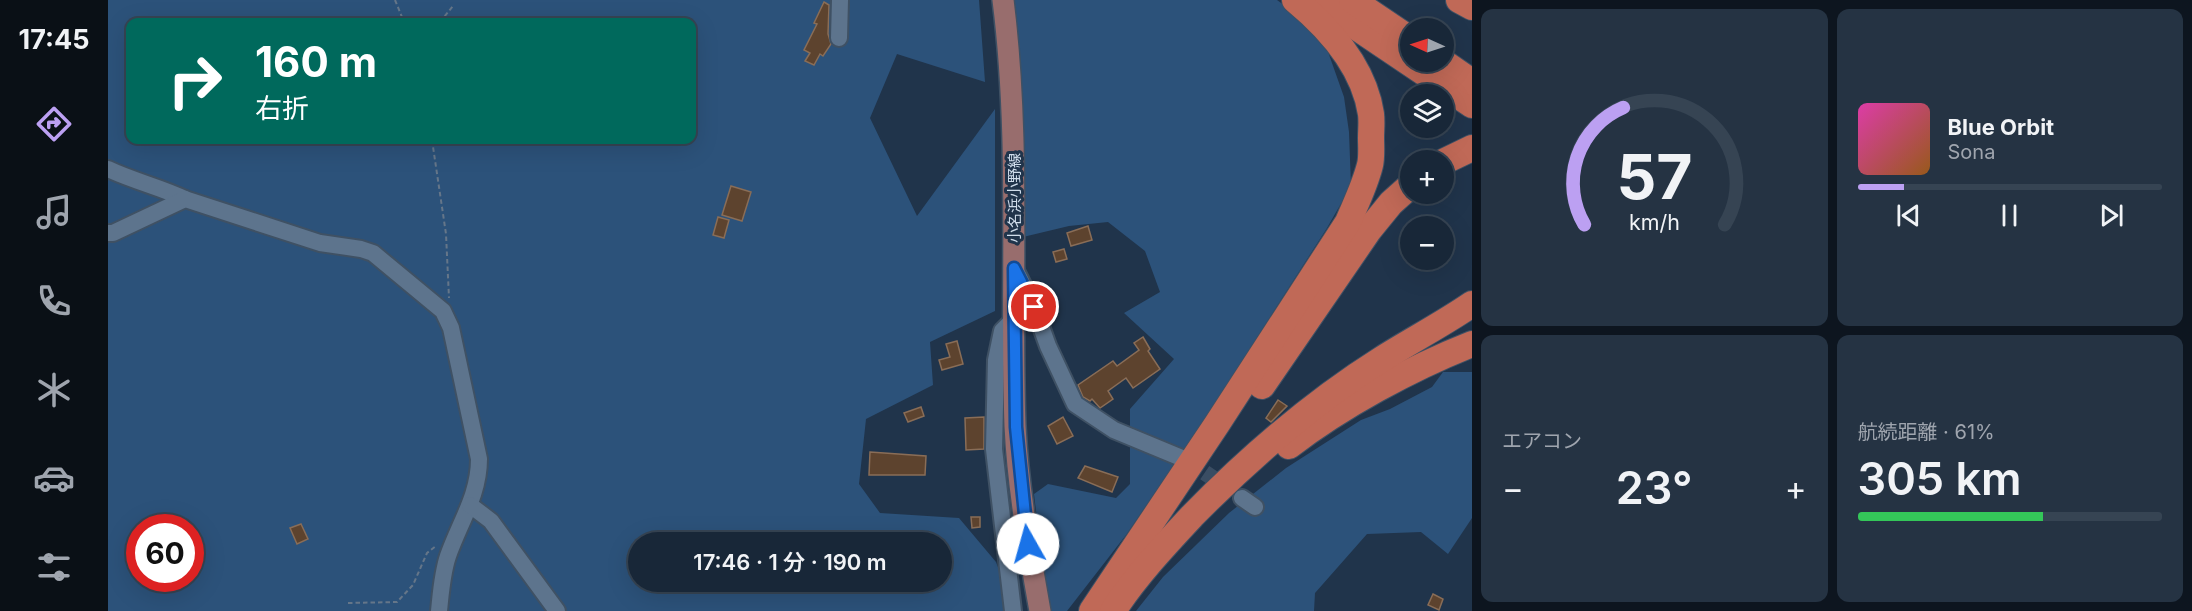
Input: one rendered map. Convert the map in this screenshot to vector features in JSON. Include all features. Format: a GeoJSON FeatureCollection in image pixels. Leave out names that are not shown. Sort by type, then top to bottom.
{"type":"FeatureCollection","features":[{"type":"Feature","properties":{"kind":"highway"},"geometry":{"type":"LineString","coordinates":[[1092,611],[1342,231],[1363,188],[1371,163],[1371,114],[1364,92],[1354,66],[1338,43],[1316,17],[1295,0]]}},
{"type":"Feature","properties":{"kind":"highway"},"geometry":{"type":"LineString","coordinates":[[1316,0],[1472,105]]}},
{"type":"Feature","properties":{"kind":"highway"},"geometry":{"type":"LineString","coordinates":[[1352,0],[1400,32]]}},
{"type":"Feature","properties":{"kind":"highway"},"geometry":{"type":"LineString","coordinates":[[1459,0],[1472,7]]}},
{"type":"Feature","properties":{"kind":"highway"},"geometry":{"type":"LineString","coordinates":[[1454,70],[1472,82]]}},
{"type":"Feature","properties":{"kind":"highway"},"geometry":{"type":"LineString","coordinates":[[1454,157],[1472,148]]}},
{"type":"Feature","properties":{"kind":"highway"},"geometry":{"type":"LineString","coordinates":[[1097,611],[1231,432],[1369,230],[1400,195]]}},
{"type":"Feature","properties":{"kind":"highway"},"geometry":{"type":"LineString","coordinates":[[1113,611],[1152,560],[1256,453],[1316,404],[1472,304]]}},
{"type":"Feature","properties":{"kind":"highway"},"geometry":{"type":"LineString","coordinates":[[1120,611],[1158,565],[1221,502],[1301,436],[1393,380],[1472,344]]}},
{"type":"Feature","properties":{"kind":"main road","name":"小名浜小野線"},"geometry":{"type":"LineString","coordinates":[[1004,0],[1013,101],[1016,427],[1028,544],[1040,611]]}},
{"type":"Feature","properties":{"kind":"street"},"geometry":{"type":"LineString","coordinates":[[839,38],[840,0]]}},
{"type":"Feature","properties":{"kind":"street"},"geometry":{"type":"LineString","coordinates":[[108,169],[162,188],[185,199],[320,243],[373,253],[443,311],[451,328],[479,459],[479,476],[470,505],[448,555],[443,574],[439,611]]}},
{"type":"Feature","properties":{"kind":"street"},"geometry":{"type":"LineString","coordinates":[[108,233],[113,233],[185,199]]}},
{"type":"Feature","properties":{"kind":"street"},"geometry":{"type":"LineString","coordinates":[[1014,268],[1034,307],[1048,346],[1075,404],[1114,430],[1184,459]]}},
{"type":"Feature","properties":{"kind":"street"},"geometry":{"type":"LineString","coordinates":[[1013,611],[994,449],[996,360],[1002,332],[1015,318]]}},
{"type":"Feature","properties":{"kind":"street"},"geometry":{"type":"LineString","coordinates":[[470,505],[491,521],[557,611]]}},
{"type":"Feature","properties":{"kind":"path"},"geometry":{"type":"LineString","coordinates":[[395,0],[402,18]]}},
{"type":"Feature","properties":{"kind":"path"},"geometry":{"type":"LineString","coordinates":[[443,18],[453,6]]}},
{"type":"Feature","properties":{"kind":"path"},"geometry":{"type":"LineString","coordinates":[[433,144],[446,234],[451,328]]}},
{"type":"Feature","properties":{"kind":"path"},"geometry":{"type":"LineString","coordinates":[[348,603],[397,602],[412,585],[427,553],[460,528]]}},
{"type":"Feature","properties":{"kind":"shaded area"},"geometry":{"type":"Polygon","coordinates":[[[108,0],[979,0],[985,82],[897,54],[870,118],[917,216],[995,109],[995,311],[930,342],[933,385],[866,419],[859,484],[880,513],[959,518],[996,562],[1015,611],[108,611],[108,0]]]}},
{"type":"Feature","properties":{"kind":"shaded area"},"geometry":{"type":"Polygon","coordinates":[[[1014,0],[1277,0],[1321,32],[1344,97],[1349,132],[1351,186],[1327,228],[1199,428],[1126,535],[1067,611],[1048,611],[1034,494],[1048,484],[1116,498],[1130,484],[1130,409],[1174,359],[1124,313],[1160,292],[1145,251],[1108,222],[1069,226],[1023,237],[1014,0]]]}},
{"type":"Feature","properties":{"kind":"shaded area"},"geometry":{"type":"Polygon","coordinates":[[[1443,372],[1472,372],[1472,518],[1448,554],[1421,532],[1367,534],[1315,593],[1314,611],[1136,611],[1163,577],[1229,513],[1286,468],[1361,420],[1390,409],[1432,387],[1443,372]]]}},
{"type":"Feature","properties":{"kind":"building"},"geometry":{"type":"Polygon","coordinates":[[[824,2],[829,5],[828,34],[831,44],[823,56],[820,54],[814,65],[805,61],[810,53],[804,50],[817,24],[814,23],[824,2]]]}},
{"type":"Feature","properties":{"kind":"building"},"geometry":{"type":"Polygon","coordinates":[[[731,186],[751,192],[742,221],[722,215],[731,186]]]}},
{"type":"Feature","properties":{"kind":"building"},"geometry":{"type":"Polygon","coordinates":[[[718,217],[729,220],[724,238],[713,235],[718,217]]]}},
{"type":"Feature","properties":{"kind":"building"},"geometry":{"type":"Polygon","coordinates":[[[1088,226],[1092,240],[1071,246],[1067,233],[1088,226]]]}},
{"type":"Feature","properties":{"kind":"building"},"geometry":{"type":"Polygon","coordinates":[[[1064,249],[1067,259],[1056,262],[1053,252],[1064,249]]]}},
{"type":"Feature","properties":{"kind":"building"},"geometry":{"type":"Polygon","coordinates":[[[1143,337],[1150,349],[1148,351],[1160,369],[1133,388],[1126,378],[1108,391],[1113,399],[1100,408],[1092,399],[1090,401],[1083,397],[1078,385],[1113,361],[1117,366],[1139,350],[1134,343],[1143,337]]]}},
{"type":"Feature","properties":{"kind":"building"},"geometry":{"type":"Polygon","coordinates":[[[957,341],[963,364],[942,370],[939,360],[950,357],[946,344],[957,341]]]}},
{"type":"Feature","properties":{"kind":"building"},"geometry":{"type":"Polygon","coordinates":[[[1278,400],[1287,406],[1271,422],[1266,418],[1278,400]]]}},
{"type":"Feature","properties":{"kind":"building"},"geometry":{"type":"Polygon","coordinates":[[[921,407],[924,416],[908,422],[904,413],[921,407]]]}},
{"type":"Feature","properties":{"kind":"building"},"geometry":{"type":"Polygon","coordinates":[[[984,417],[984,449],[966,450],[965,418],[984,417]]]}},
{"type":"Feature","properties":{"kind":"building"},"geometry":{"type":"Polygon","coordinates":[[[1063,417],[1073,436],[1057,444],[1048,426],[1063,417]]]}},
{"type":"Feature","properties":{"kind":"building"},"geometry":{"type":"Polygon","coordinates":[[[870,452],[926,456],[925,475],[869,475],[870,452]]]}},
{"type":"Feature","properties":{"kind":"building"},"geometry":{"type":"Polygon","coordinates":[[[1085,466],[1118,477],[1112,492],[1078,478],[1085,466]]]}},
{"type":"Feature","properties":{"kind":"building"},"geometry":{"type":"Polygon","coordinates":[[[971,517],[980,517],[980,527],[972,528],[971,517]]]}},
{"type":"Feature","properties":{"kind":"building"},"geometry":{"type":"Polygon","coordinates":[[[301,524],[308,539],[297,544],[290,528],[301,524]]]}},
{"type":"Feature","properties":{"kind":"building"},"geometry":{"type":"Polygon","coordinates":[[[1433,594],[1443,599],[1439,610],[1428,605],[1433,594]]]}},
{"type":"Feature","properties":{"kind":"tunnel"},"geometry":{"type":"LineString","coordinates":[[1185,459],[1230,490]]}},
{"type":"Feature","properties":{"kind":"route"},"geometry":{"type":"LineString","coordinates":[[1028,544],[1016,427],[1014,268],[1034,307]]}}]}
